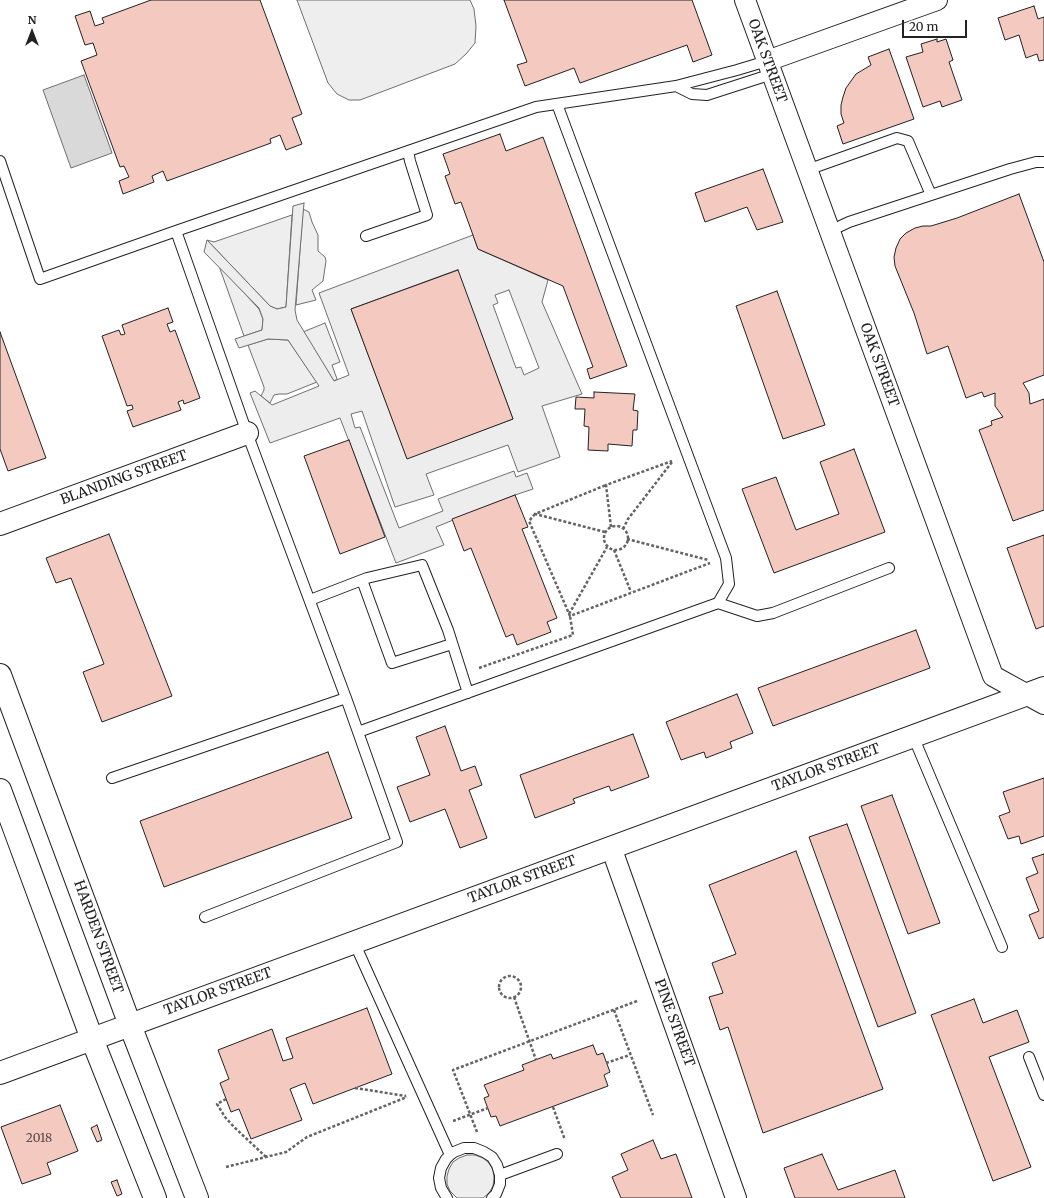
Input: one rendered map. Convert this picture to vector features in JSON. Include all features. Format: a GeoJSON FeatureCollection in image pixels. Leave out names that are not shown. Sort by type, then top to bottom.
{"type":"FeatureCollection","features":[{"type":"Feature","properties":{"kind":"main road","name":"BLANDING STREET"},"geometry":{"type":"LineString","coordinates":[[0,524],[248,433]]}},
{"type":"Feature","properties":{"kind":"main road","name":"HARDEN STREET"},"geometry":{"type":"LineString","coordinates":[[0,675],[130,1025],[197,1198]]}},
{"type":"Feature","properties":{"kind":"main road","name":"TAYLOR STREET"},"geometry":{"type":"LineString","coordinates":[[0,1073],[913,736],[1038,695]]}},
{"type":"Feature","properties":{"kind":"main road"},"geometry":{"type":"LineString","coordinates":[[0,790],[92,1039],[155,1198]]}},
{"type":"Feature","properties":{"kind":"street","name":"OAK STREET"},"geometry":{"type":"LineString","coordinates":[[745,0],[993,676],[1038,695]]}},
{"type":"Feature","properties":{"kind":"street"},"geometry":{"type":"LineString","coordinates":[[770,68],[937,0]]}},
{"type":"Feature","properties":{"kind":"street","name":"PINE STREET"},"geometry":{"type":"LineString","coordinates":[[612,847],[736,1198]]}},
{"type":"Feature","properties":{"kind":"lane"},"geometry":{"type":"LineString","coordinates":[[0,161],[40,279],[536,107],[676,86],[737,70],[770,68]]}},
{"type":"Feature","properties":{"kind":"lane"},"geometry":{"type":"LineString","coordinates":[[676,86],[692,94],[706,95],[770,68]]}},
{"type":"Feature","properties":{"kind":"lane"},"geometry":{"type":"LineString","coordinates":[[358,732],[718,603],[730,584],[726,558],[557,104]]}},
{"type":"Feature","properties":{"kind":"lane"},"geometry":{"type":"LineString","coordinates":[[807,170],[897,138],[908,141],[931,195]]}},
{"type":"Feature","properties":{"kind":"lane"},"geometry":{"type":"LineString","coordinates":[[366,236],[427,215],[408,151]]}},
{"type":"Feature","properties":{"kind":"lane"},"geometry":{"type":"LineString","coordinates":[[830,231],[849,222],[1010,169],[1036,162],[1044,162]]}},
{"type":"Feature","properties":{"kind":"lane"},"geometry":{"type":"LineString","coordinates":[[176,231],[397,842],[205,917]]}},
{"type":"Feature","properties":{"kind":"lane"},"geometry":{"type":"LineString","coordinates":[[310,600],[362,580],[422,565],[452,644],[468,693]]}},
{"type":"Feature","properties":{"kind":"lane"},"geometry":{"type":"LineString","coordinates":[[718,603],[757,616],[773,613],[889,568]]}},
{"type":"Feature","properties":{"kind":"lane"},"geometry":{"type":"LineString","coordinates":[[362,580],[392,663],[452,644]]}},
{"type":"Feature","properties":{"kind":"lane"},"geometry":{"type":"LineString","coordinates":[[112,778],[346,698]]}},
{"type":"Feature","properties":{"kind":"lane"},"geometry":{"type":"LineString","coordinates":[[913,736],[1002,947]]}},
{"type":"Feature","properties":{"kind":"lane"},"geometry":{"type":"LineString","coordinates":[[354,942],[450,1156]]}},
{"type":"Feature","properties":{"kind":"lane"},"geometry":{"type":"LineString","coordinates":[[1030,1057],[1044,1095]]}},
{"type":"Feature","properties":{"kind":"lane"},"geometry":{"type":"LineString","coordinates":[[447,1198],[441,1188],[439,1178],[441,1168],[446,1159],[454,1152],[464,1148],[474,1148],[484,1152],[495,1161],[500,1175],[500,1184],[496,1194],[492,1198]]}},
{"type":"Feature","properties":{"kind":"lane"},"geometry":{"type":"LineString","coordinates":[[500,1175],[556,1154]]}},
{"type":"Feature","properties":{"kind":"path"},"geometry":{"type":"LineString","coordinates":[[479,668],[573,635],[569,615],[529,520],[535,514],[606,485],[672,462],[628,519],[623,529]]}},
{"type":"Feature","properties":{"kind":"path"},"geometry":{"type":"LineString","coordinates":[[606,485],[611,527]]}},
{"type":"Feature","properties":{"kind":"path"},"geometry":{"type":"LineString","coordinates":[[535,514],[605,532]]}},
{"type":"Feature","properties":{"kind":"path"},"geometry":{"type":"LineString","coordinates":[[611,527],[619,527],[623,529],[628,539],[624,546],[621,549],[614,550],[607,547],[604,540],[605,532],[611,527]]}},
{"type":"Feature","properties":{"kind":"path"},"geometry":{"type":"LineString","coordinates":[[569,615],[709,561],[628,539]]}},
{"type":"Feature","properties":{"kind":"path"},"geometry":{"type":"LineString","coordinates":[[569,615],[607,547]]}},
{"type":"Feature","properties":{"kind":"path"},"geometry":{"type":"LineString","coordinates":[[614,550],[631,592]]}},
{"type":"Feature","properties":{"kind":"path"},"geometry":{"type":"LineString","coordinates":[[507,977],[514,977],[517,979],[521,985],[519,992],[514,997],[507,998],[500,991],[499,987],[501,980],[507,977]]}},
{"type":"Feature","properties":{"kind":"path"},"geometry":{"type":"LineString","coordinates":[[514,997],[536,1060]]}},
{"type":"Feature","properties":{"kind":"path"},"geometry":{"type":"LineString","coordinates":[[484,1152],[453,1070],[636,1002]]}},
{"type":"Feature","properties":{"kind":"path"},"geometry":{"type":"LineString","coordinates":[[614,1010],[652,1115]]}},
{"type":"Feature","properties":{"kind":"path"},"geometry":{"type":"LineString","coordinates":[[606,1063],[630,1055]]}},
{"type":"Feature","properties":{"kind":"path"},"geometry":{"type":"LineString","coordinates":[[226,1167],[286,1152],[307,1137],[409,1096],[355,1088]]}},
{"type":"Feature","properties":{"kind":"path"},"geometry":{"type":"LineString","coordinates":[[226,1099],[217,1104],[225,1117],[266,1157]]}},
{"type":"Feature","properties":{"kind":"path"},"geometry":{"type":"LineString","coordinates":[[553,1107],[566,1142]]}},
{"type":"Feature","properties":{"kind":"path"},"geometry":{"type":"LineString","coordinates":[[437,1127],[488,1108]]}},
{"type":"Feature","properties":{"kind":"shaded area"},"geometry":{"type":"Polygon","coordinates":[[[297,0],[470,0],[474,9],[476,26],[475,43],[455,64],[360,100],[349,100],[337,94],[328,83],[297,0]]]}},
{"type":"Feature","properties":{"kind":"shaded area"},"geometry":{"type":"Polygon","coordinates":[[[84,75],[112,153],[71,168],[43,90],[84,75]]]}},
{"type":"Feature","properties":{"kind":"shaded area"},"geometry":{"type":"Polygon","coordinates":[[[304,203],[295,310],[297,320],[334,381],[349,375],[319,293],[473,235],[478,249],[548,280],[542,302],[582,394],[542,406],[560,457],[518,472],[508,445],[426,474],[434,495],[395,507],[362,411],[351,414],[355,428],[360,427],[399,528],[443,511],[438,499],[514,471],[516,477],[527,473],[533,489],[436,527],[444,545],[396,563],[340,418],[270,443],[250,393],[255,391],[272,405],[319,386],[288,340],[268,339],[239,348],[235,339],[262,330],[263,319],[259,308],[204,252],[207,240],[270,306],[277,309],[286,307],[293,206],[304,203]],[[457,270],[351,309],[407,458],[513,419],[457,270]],[[509,290],[495,295],[498,303],[493,305],[516,368],[521,367],[524,375],[539,368],[509,290]]]}},
{"type":"Feature","properties":{"kind":"shaded area"},"geometry":{"type":"Polygon","coordinates":[[[303,209],[309,212],[318,235],[318,251],[325,257],[326,261],[323,281],[312,290],[316,300],[296,305],[303,209]]]}},
{"type":"Feature","properties":{"kind":"shaded area"},"geometry":{"type":"Polygon","coordinates":[[[292,215],[286,307],[277,309],[270,306],[207,240],[214,242],[292,215]]]}},
{"type":"Feature","properties":{"kind":"shaded area"},"geometry":{"type":"Polygon","coordinates":[[[219,266],[259,309],[263,319],[262,330],[244,336],[219,266]]]}},
{"type":"Feature","properties":{"kind":"shaded area"},"geometry":{"type":"Polygon","coordinates":[[[325,323],[340,362],[332,365],[337,379],[334,381],[303,332],[325,323]]]}},
{"type":"Feature","properties":{"kind":"shaded area"},"geometry":{"type":"Polygon","coordinates":[[[268,339],[288,340],[317,382],[287,394],[274,395],[270,403],[261,396],[264,387],[248,345],[268,339]]]}},
{"type":"Feature","properties":{"kind":"shaded area"},"geometry":{"type":"Polygon","coordinates":[[[467,1155],[475,1155],[483,1158],[489,1163],[493,1170],[493,1186],[489,1193],[483,1198],[457,1198],[450,1191],[447,1184],[447,1176],[453,1162],[467,1155]]]}},
{"type":"Feature","properties":{"kind":"building"},"geometry":{"type":"Polygon","coordinates":[[[151,0],[260,0],[302,114],[292,118],[302,144],[286,150],[280,135],[270,139],[271,143],[167,181],[163,171],[152,176],[154,182],[123,194],[119,181],[129,177],[124,166],[120,167],[81,61],[97,55],[93,43],[85,45],[75,16],[90,11],[95,26],[104,23],[102,18],[151,0]]]}},
{"type":"Feature","properties":{"kind":"building"},"geometry":{"type":"Polygon","coordinates":[[[504,0],[692,0],[712,55],[693,62],[687,45],[580,83],[574,68],[525,86],[517,65],[527,62],[504,0]]]}},
{"type":"Feature","properties":{"kind":"building"},"geometry":{"type":"Polygon","coordinates":[[[1034,6],[1038,19],[1044,17],[1044,60],[1039,61],[1037,54],[1026,58],[1019,35],[1005,40],[998,18],[1034,6]]]}},
{"type":"Feature","properties":{"kind":"building"},"geometry":{"type":"Polygon","coordinates":[[[937,39],[937,42],[946,39],[953,60],[949,62],[962,100],[942,107],[940,101],[923,107],[906,57],[923,52],[921,44],[937,39]]]}},
{"type":"Feature","properties":{"kind":"building"},"geometry":{"type":"Polygon","coordinates":[[[889,49],[914,119],[843,144],[837,126],[844,123],[841,114],[841,105],[846,88],[856,74],[871,65],[868,57],[889,49]]]}},
{"type":"Feature","properties":{"kind":"building"},"geometry":{"type":"Polygon","coordinates":[[[500,134],[506,151],[543,137],[627,366],[590,379],[587,369],[593,367],[563,286],[478,249],[461,202],[455,204],[445,176],[450,174],[443,154],[500,134]]]}},
{"type":"Feature","properties":{"kind":"building"},"geometry":{"type":"Polygon","coordinates":[[[763,169],[783,222],[757,230],[747,207],[705,222],[695,193],[763,169]]]}},
{"type":"Feature","properties":{"kind":"building"},"geometry":{"type":"Polygon","coordinates":[[[1019,194],[1044,262],[1044,375],[1023,383],[1029,393],[1030,404],[1044,399],[1044,510],[1013,521],[979,430],[992,425],[991,421],[1003,417],[995,406],[995,393],[984,397],[982,392],[966,398],[948,346],[927,354],[914,313],[895,266],[894,257],[900,239],[906,233],[915,228],[931,226],[957,218],[1019,194]]]}},
{"type":"Feature","properties":{"kind":"building"},"geometry":{"type":"Polygon","coordinates":[[[458,270],[513,419],[407,459],[351,309],[458,270]]]}},
{"type":"Feature","properties":{"kind":"building"},"geometry":{"type":"Polygon","coordinates":[[[777,291],[825,425],[783,439],[736,306],[777,291]]]}},
{"type":"Feature","properties":{"kind":"building"},"geometry":{"type":"Polygon","coordinates":[[[168,308],[173,322],[167,324],[170,332],[175,330],[200,398],[184,404],[183,400],[178,402],[181,410],[133,427],[127,411],[133,409],[132,405],[127,406],[102,336],[119,330],[121,335],[125,334],[122,325],[168,308]]]}},
{"type":"Feature","properties":{"kind":"building"},"geometry":{"type":"Polygon","coordinates":[[[0,332],[46,458],[8,471],[0,449],[0,332]]]}},
{"type":"Feature","properties":{"kind":"building"},"geometry":{"type":"Polygon","coordinates":[[[594,392],[635,394],[633,410],[638,411],[637,430],[633,430],[632,446],[608,444],[608,451],[588,450],[589,427],[584,426],[585,409],[575,409],[576,397],[594,398],[594,392]]]}},
{"type":"Feature","properties":{"kind":"building"},"geometry":{"type":"Polygon","coordinates":[[[349,440],[385,537],[340,554],[304,456],[349,440]]]}},
{"type":"Feature","properties":{"kind":"building"},"geometry":{"type":"Polygon","coordinates":[[[854,449],[885,532],[774,573],[742,489],[776,477],[796,530],[839,514],[820,462],[854,449]]]}},
{"type":"Feature","properties":{"kind":"building"},"geometry":{"type":"Polygon","coordinates":[[[515,495],[528,527],[522,529],[557,618],[547,622],[551,632],[517,645],[513,634],[506,637],[471,548],[464,551],[452,519],[515,495]]]}},
{"type":"Feature","properties":{"kind":"building"},"geometry":{"type":"Polygon","coordinates":[[[109,534],[172,696],[102,722],[83,672],[104,664],[71,578],[56,583],[46,558],[109,534]]]}},
{"type":"Feature","properties":{"kind":"building"},"geometry":{"type":"Polygon","coordinates":[[[1044,535],[1044,626],[1036,629],[1007,548],[1044,535]]]}},
{"type":"Feature","properties":{"kind":"building"},"geometry":{"type":"Polygon","coordinates":[[[916,630],[930,668],[773,726],[758,688],[916,630]]]}},
{"type":"Feature","properties":{"kind":"building"},"geometry":{"type":"Polygon","coordinates":[[[737,694],[753,733],[730,742],[732,748],[706,758],[704,752],[681,760],[666,722],[737,694]]]}},
{"type":"Feature","properties":{"kind":"building"},"geometry":{"type":"Polygon","coordinates":[[[445,726],[461,771],[475,766],[482,785],[469,790],[487,838],[460,848],[445,809],[410,822],[397,787],[430,775],[416,737],[445,726]]]}},
{"type":"Feature","properties":{"kind":"building"},"geometry":{"type":"Polygon","coordinates":[[[633,734],[649,777],[611,791],[609,786],[573,799],[575,803],[535,818],[520,775],[633,734]]]}},
{"type":"Feature","properties":{"kind":"building"},"geometry":{"type":"Polygon","coordinates":[[[328,752],[352,818],[164,887],[140,821],[328,752]]]}},
{"type":"Feature","properties":{"kind":"building"},"geometry":{"type":"Polygon","coordinates":[[[1044,778],[1044,836],[1021,844],[1019,836],[1008,839],[999,816],[1010,812],[1003,792],[1044,778]]]}},
{"type":"Feature","properties":{"kind":"building"},"geometry":{"type":"Polygon","coordinates":[[[892,795],[940,923],[908,934],[861,806],[892,795]]]}},
{"type":"Feature","properties":{"kind":"building"},"geometry":{"type":"Polygon","coordinates":[[[847,824],[916,1013],[878,1027],[809,837],[847,824]]]}},
{"type":"Feature","properties":{"kind":"building"},"geometry":{"type":"Polygon","coordinates":[[[796,851],[883,1089],[763,1133],[728,1027],[720,1030],[709,997],[723,993],[712,963],[736,954],[709,885],[796,851]]]}},
{"type":"Feature","properties":{"kind":"building"},"geometry":{"type":"Polygon","coordinates":[[[1044,854],[1044,937],[1039,939],[1029,915],[1039,911],[1026,878],[1038,873],[1032,858],[1044,854]]]}},
{"type":"Feature","properties":{"kind":"building"},"geometry":{"type":"Polygon","coordinates":[[[974,999],[983,1023],[1017,1010],[1029,1042],[989,1057],[1031,1167],[993,1181],[931,1015],[974,999]]]}},
{"type":"Feature","properties":{"kind":"building"},"geometry":{"type":"Polygon","coordinates":[[[367,1008],[392,1074],[313,1104],[305,1083],[290,1089],[302,1120],[251,1139],[239,1109],[231,1112],[220,1083],[229,1079],[218,1050],[272,1029],[283,1061],[293,1058],[286,1038],[367,1008]]]}},
{"type":"Feature","properties":{"kind":"building"},"geometry":{"type":"Polygon","coordinates":[[[593,1045],[597,1055],[603,1053],[610,1072],[604,1075],[608,1086],[500,1126],[496,1116],[491,1117],[484,1098],[489,1096],[484,1085],[524,1070],[522,1065],[551,1054],[553,1059],[593,1045]]]}},
{"type":"Feature","properties":{"kind":"building"},"geometry":{"type":"Polygon","coordinates":[[[60,1105],[78,1151],[47,1163],[51,1174],[22,1184],[1,1127],[60,1105]]]}},
{"type":"Feature","properties":{"kind":"building"},"geometry":{"type":"Polygon","coordinates":[[[97,1125],[102,1140],[97,1142],[91,1128],[97,1125]]]}},
{"type":"Feature","properties":{"kind":"building"},"geometry":{"type":"Polygon","coordinates":[[[653,1140],[661,1159],[676,1154],[692,1198],[621,1198],[612,1177],[628,1170],[621,1154],[653,1140]]]}},
{"type":"Feature","properties":{"kind":"building"},"geometry":{"type":"Polygon","coordinates":[[[822,1154],[838,1190],[895,1170],[905,1198],[795,1198],[784,1168],[822,1154]]]}},
{"type":"Feature","properties":{"kind":"building"},"geometry":{"type":"Polygon","coordinates":[[[117,1180],[122,1194],[117,1196],[111,1182],[117,1180]]]}}]}
